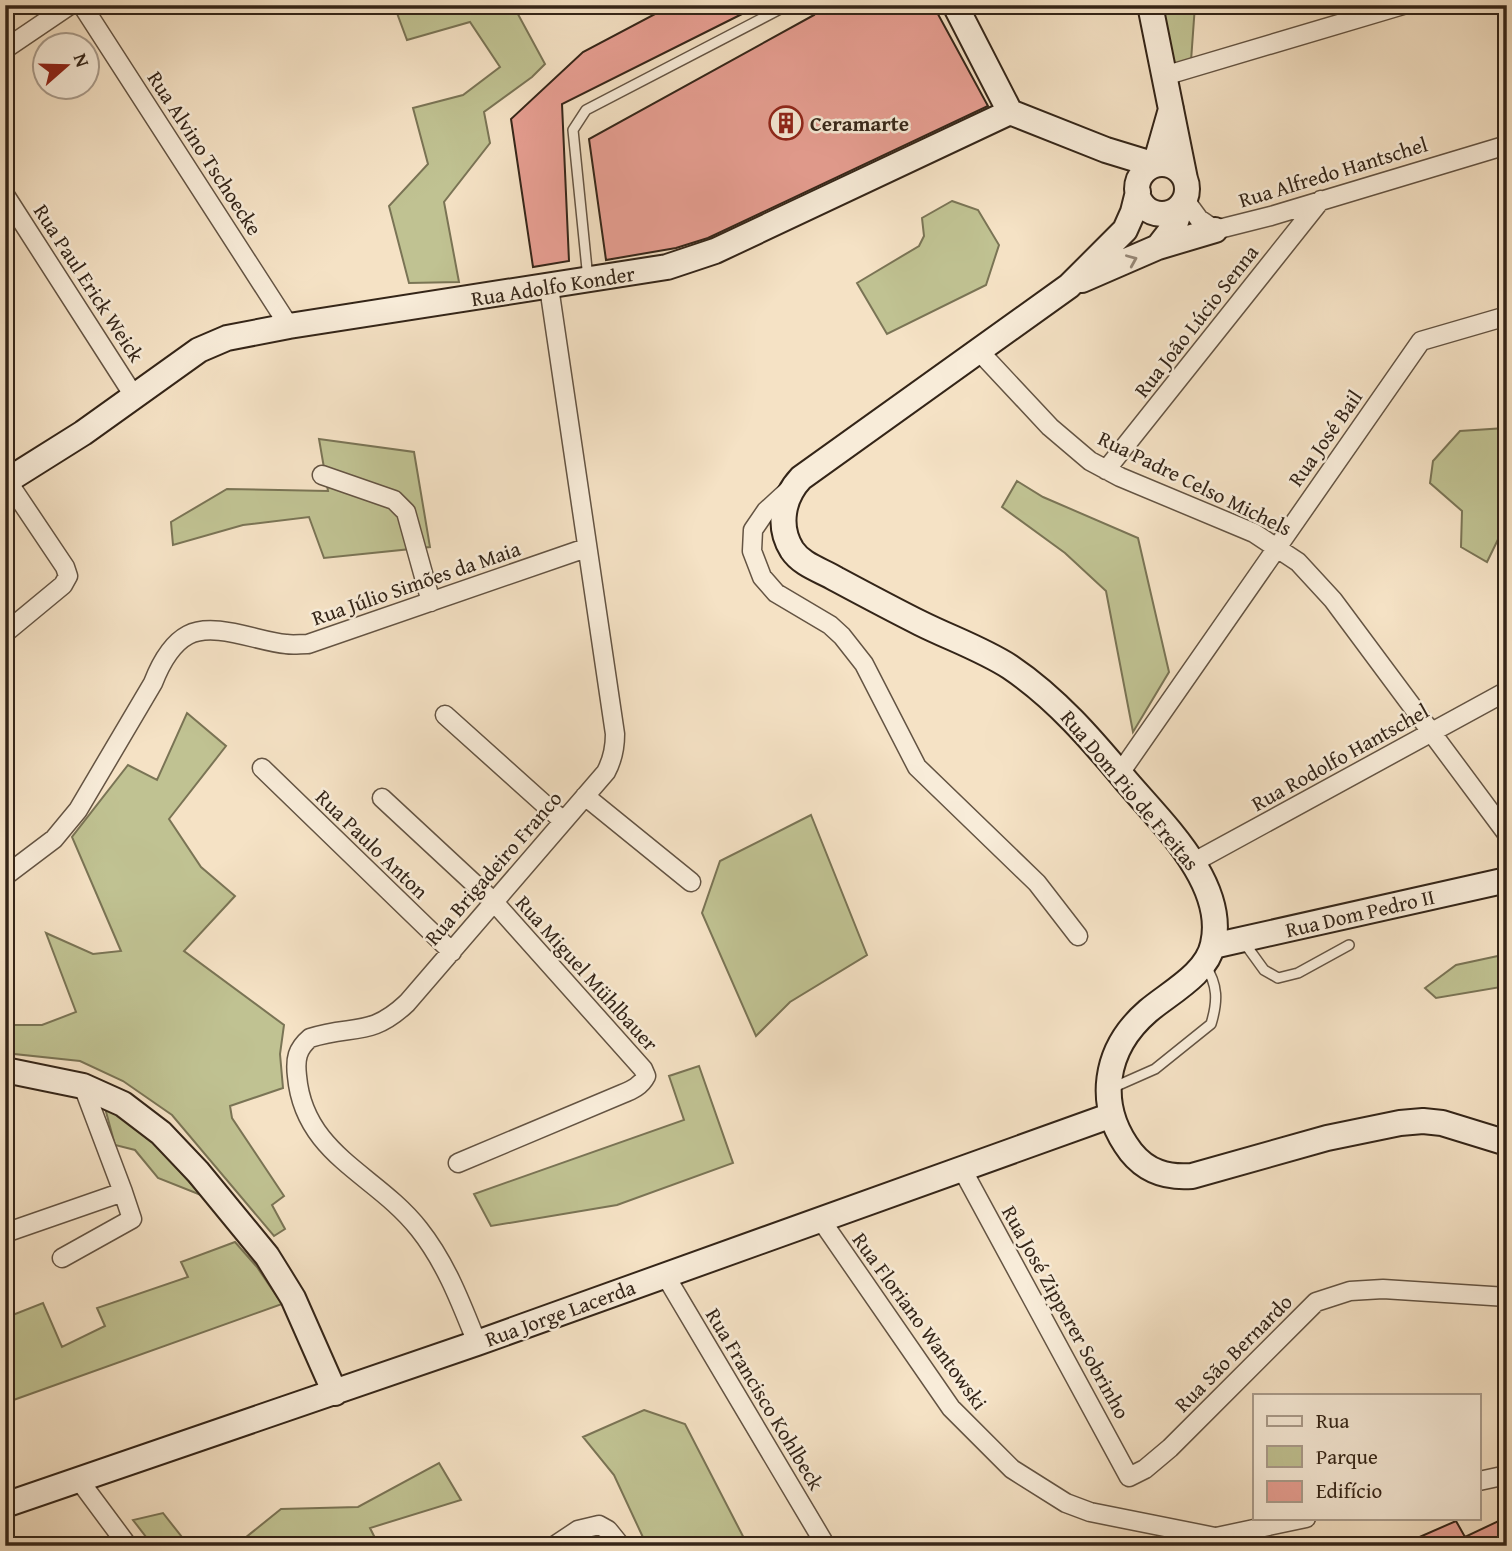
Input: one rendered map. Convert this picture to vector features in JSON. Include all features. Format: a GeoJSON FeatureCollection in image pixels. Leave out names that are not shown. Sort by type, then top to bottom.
{"type":"FeatureCollection","features":[{"type":"Feature","properties":{"kind":"main road"},"geometry":{"type":"LineString","coordinates":[[955,5],[1010,112],[1106,150],[1155,165],[1169,165],[1181,173],[1184,195],[1175,225],[1158,247]]}},
{"type":"Feature","properties":{"kind":"main road"},"geometry":{"type":"LineString","coordinates":[[1150,5],[1171,109],[1184,195]]}},
{"type":"Feature","properties":{"kind":"main road"},"geometry":{"type":"LineString","coordinates":[[790,489],[818,465],[1069,286],[1125,230],[1133,212],[1142,175],[1155,165],[1171,109]]}},
{"type":"Feature","properties":{"kind":"main road","name":"Rua Adolfo Konder"},"geometry":{"type":"LineString","coordinates":[[6,482],[212,343],[289,326],[667,267],[702,257],[1010,112]]}},
{"type":"Feature","properties":{"kind":"main road"},"geometry":{"type":"LineString","coordinates":[[1106,150],[1138,188],[1140,200],[1151,212],[1167,214],[1184,195]]}},
{"type":"Feature","properties":{"kind":"main road"},"geometry":{"type":"LineString","coordinates":[[1069,286],[1158,247],[1215,230]]}},
{"type":"Feature","properties":{"kind":"main road","name":"Rua Dom Pio de Freitas"},"geometry":{"type":"LineString","coordinates":[[790,489],[785,503],[785,534],[792,550],[800,559],[921,624],[956,638],[1009,667],[1055,703],[1120,774],[1194,862],[1203,878],[1213,914],[1208,955]]}},
{"type":"Feature","properties":{"kind":"main road","name":"Rua Dom Pedro II"},"geometry":{"type":"LineString","coordinates":[[1208,955],[1242,940],[1507,880]]}},
{"type":"Feature","properties":{"kind":"main road"},"geometry":{"type":"LineString","coordinates":[[1208,955],[1134,1025],[1121,1043],[1111,1066],[1107,1089],[1112,1115],[1125,1143],[1143,1165],[1158,1174],[1175,1177],[1212,1171],[1327,1138],[1423,1121],[1442,1123],[1507,1143]]}},
{"type":"Feature","properties":{"kind":"main road"},"geometry":{"type":"LineString","coordinates":[[5,1070],[83,1086],[123,1104],[160,1133],[191,1164],[252,1236],[293,1298],[335,1392]]}},
{"type":"Feature","properties":{"kind":"main road","name":"Rua Jorge Lacerda"},"geometry":{"type":"LineString","coordinates":[[5,1504],[477,1343],[1112,1115]]}},
{"type":"Feature","properties":{"kind":"street"},"geometry":{"type":"LineString","coordinates":[[5,49],[70,5]]}},
{"type":"Feature","properties":{"kind":"street","name":"Rua Alvino Tschoecke"},"geometry":{"type":"LineString","coordinates":[[82,5],[289,326]]}},
{"type":"Feature","properties":{"kind":"street"},"geometry":{"type":"LineString","coordinates":[[1164,76],[1403,5]]}},
{"type":"Feature","properties":{"kind":"street","name":"Rua Alfredo Hantschel"},"geometry":{"type":"LineString","coordinates":[[1215,230],[1272,216],[1507,145]]}},
{"type":"Feature","properties":{"kind":"street","name":"Rua Paul Erick Weick"},"geometry":{"type":"LineString","coordinates":[[5,195],[134,396]]}},
{"type":"Feature","properties":{"kind":"street"},"geometry":{"type":"LineString","coordinates":[[1184,195],[1199,219],[1215,230]]}},
{"type":"Feature","properties":{"kind":"street","name":"Rua João Lúcio Senna"},"geometry":{"type":"LineString","coordinates":[[1106,470],[1321,200]]}},
{"type":"Feature","properties":{"kind":"street"},"geometry":{"type":"LineString","coordinates":[[1272,216],[1278,230],[1281,250]]}},
{"type":"Feature","properties":{"kind":"street","name":"Rua Brigadeiro Franco"},"geometry":{"type":"LineString","coordinates":[[477,1343],[445,1268],[417,1227],[392,1201],[333,1152],[314,1129],[303,1105],[296,1068],[299,1050],[310,1038],[374,1027],[397,1013],[452,952],[611,763],[615,744],[549,287]]}},
{"type":"Feature","properties":{"kind":"street","name":"Rua José Bail"},"geometry":{"type":"LineString","coordinates":[[1120,774],[1421,341],[1507,316]]}},
{"type":"Feature","properties":{"kind":"street","name":"Rua Padre Celso Michels"},"geometry":{"type":"LineString","coordinates":[[978,350],[1050,428],[1106,470],[1254,533],[1298,562],[1319,583],[1507,834]]}},
{"type":"Feature","properties":{"kind":"street"},"geometry":{"type":"LineString","coordinates":[[322,475],[394,500],[406,512],[431,602]]}},
{"type":"Feature","properties":{"kind":"street"},"geometry":{"type":"LineString","coordinates":[[5,633],[63,585],[68,576],[65,567],[6,482]]}},
{"type":"Feature","properties":{"kind":"street"},"geometry":{"type":"LineString","coordinates":[[790,489],[766,511],[753,530],[752,551],[762,577],[776,593],[830,625],[842,636],[864,664],[917,767],[1037,883],[1077,936]]}},
{"type":"Feature","properties":{"kind":"street","name":"Rua Júlio Simões da Maia"},"geometry":{"type":"LineString","coordinates":[[5,877],[54,839],[78,810],[147,693],[159,667],[176,645],[189,634],[228,632],[285,644],[307,644],[586,548]]}},
{"type":"Feature","properties":{"kind":"street","name":"Rua Rodolfo Hantschel"},"geometry":{"type":"LineString","coordinates":[[1194,862],[1507,691]]}},
{"type":"Feature","properties":{"kind":"street"},"geometry":{"type":"LineString","coordinates":[[445,715],[563,821]]}},
{"type":"Feature","properties":{"kind":"street","name":"Rua Paulo Anton"},"geometry":{"type":"LineString","coordinates":[[262,768],[452,952]]}},
{"type":"Feature","properties":{"kind":"street"},"geometry":{"type":"LineString","coordinates":[[585,796],[691,883]]}},
{"type":"Feature","properties":{"kind":"street"},"geometry":{"type":"LineString","coordinates":[[382,798],[494,902]]}},
{"type":"Feature","properties":{"kind":"street","name":"Rua Miguel Mühlbauer"},"geometry":{"type":"LineString","coordinates":[[458,1163],[635,1088],[646,1076],[643,1069],[494,902]]}},
{"type":"Feature","properties":{"kind":"street"},"geometry":{"type":"LineString","coordinates":[[62,1258],[132,1219],[83,1086]]}},
{"type":"Feature","properties":{"kind":"street","name":"Rua José Zipperer Sobrinho"},"geometry":{"type":"LineString","coordinates":[[962,1169],[1129,1477]]}},
{"type":"Feature","properties":{"kind":"street"},"geometry":{"type":"LineString","coordinates":[[5,1233],[124,1192]]}},
{"type":"Feature","properties":{"kind":"street","name":"Rua Floriano Wantowski"},"geometry":{"type":"LineString","coordinates":[[821,1220],[944,1399],[970,1430],[1012,1469],[1066,1503],[1090,1512],[1215,1537]]}},
{"type":"Feature","properties":{"kind":"street","name":"Rua Francisco Kohlbeck"},"geometry":{"type":"LineString","coordinates":[[665,1275],[826,1546]]}},
{"type":"Feature","properties":{"kind":"street","name":"Rua São Bernardo"},"geometry":{"type":"LineString","coordinates":[[1129,1477],[1145,1469],[1170,1448],[1316,1302],[1350,1291],[1383,1289],[1507,1297]]}},
{"type":"Feature","properties":{"kind":"street"},"geometry":{"type":"LineString","coordinates":[[1480,1481],[1507,1475]]}},
{"type":"Feature","properties":{"kind":"street"},"geometry":{"type":"LineString","coordinates":[[79,1480],[128,1546]]}},
{"type":"Feature","properties":{"kind":"street"},"geometry":{"type":"LineString","coordinates":[[1174,1546],[1296,1520]]}},
{"type":"Feature","properties":{"kind":"street"},"geometry":{"type":"LineString","coordinates":[[554,1546],[578,1531],[599,1525],[608,1530],[621,1546]]}},
{"type":"Feature","properties":{"kind":"lane"},"geometry":{"type":"LineString","coordinates":[[588,280],[573,130],[586,110],[783,7]]}},
{"type":"Feature","properties":{"kind":"lane"},"geometry":{"type":"LineString","coordinates":[[1242,940],[1264,970],[1278,978],[1298,973],[1349,945]]}},
{"type":"Feature","properties":{"kind":"lane"},"geometry":{"type":"LineString","coordinates":[[1107,1089],[1131,1082],[1155,1069],[1211,1024],[1217,994],[1208,955]]}},
{"type":"Feature","properties":{"kind":"green space"},"geometry":{"type":"Polygon","coordinates":[[[394,5],[513,5],[545,64],[532,77],[484,112],[490,143],[444,202],[459,282],[409,283],[389,206],[428,164],[413,108],[463,95],[500,67],[470,22],[407,40],[394,5]]]}},
{"type":"Feature","properties":{"kind":"green space"},"geometry":{"type":"Polygon","coordinates":[[[1158,5],[1195,5],[1191,61],[1170,67],[1158,5]]]}},
{"type":"Feature","properties":{"kind":"green space"},"geometry":{"type":"Polygon","coordinates":[[[952,201],[978,210],[999,245],[986,285],[887,334],[857,283],[919,246],[924,236],[922,218],[952,201]]]}},
{"type":"Feature","properties":{"kind":"green space"},"geometry":{"type":"Polygon","coordinates":[[[1507,424],[1507,521],[1487,562],[1461,547],[1462,511],[1430,483],[1433,461],[1460,431],[1505,428],[1507,424]]]}},
{"type":"Feature","properties":{"kind":"green space"},"geometry":{"type":"Polygon","coordinates":[[[319,439],[414,452],[430,547],[324,558],[309,517],[243,525],[173,545],[171,522],[227,489],[328,491],[319,439]]]}},
{"type":"Feature","properties":{"kind":"green space"},"geometry":{"type":"Polygon","coordinates":[[[1017,481],[1043,497],[1138,538],[1169,672],[1133,732],[1106,591],[1065,553],[1002,507],[1017,481]]]}},
{"type":"Feature","properties":{"kind":"green space"},"geometry":{"type":"Polygon","coordinates":[[[187,713],[226,746],[169,819],[201,867],[235,896],[184,951],[284,1025],[280,1054],[283,1088],[230,1106],[232,1118],[284,1196],[272,1205],[285,1229],[274,1236],[172,1115],[123,1081],[80,1061],[5,1053],[5,1025],[42,1025],[76,1012],[46,933],[93,954],[121,951],[72,837],[128,765],[157,780],[187,713]]]}},
{"type":"Feature","properties":{"kind":"green space"},"geometry":{"type":"Polygon","coordinates":[[[811,815],[867,955],[790,1002],[756,1036],[702,913],[720,861],[811,815]]]}},
{"type":"Feature","properties":{"kind":"green space"},"geometry":{"type":"Polygon","coordinates":[[[1507,954],[1507,986],[1436,998],[1425,988],[1456,965],[1507,954]]]}},
{"type":"Feature","properties":{"kind":"green space"},"geometry":{"type":"Polygon","coordinates":[[[699,1066],[733,1163],[617,1205],[491,1226],[474,1194],[684,1120],[669,1076],[699,1066]]]}},
{"type":"Feature","properties":{"kind":"green space"},"geometry":{"type":"Polygon","coordinates":[[[105,1108],[140,1126],[201,1195],[158,1178],[135,1150],[115,1145],[105,1108]]]}},
{"type":"Feature","properties":{"kind":"green space"},"geometry":{"type":"Polygon","coordinates":[[[235,1242],[257,1267],[282,1304],[5,1403],[5,1318],[43,1303],[62,1347],[105,1326],[97,1308],[188,1277],[181,1262],[235,1242]]]}},
{"type":"Feature","properties":{"kind":"green space"},"geometry":{"type":"Polygon","coordinates":[[[644,1410],[685,1424],[748,1546],[647,1546],[614,1475],[583,1437],[644,1410]]]}},
{"type":"Feature","properties":{"kind":"green space"},"geometry":{"type":"Polygon","coordinates":[[[439,1463],[461,1500],[370,1528],[379,1546],[235,1546],[281,1509],[358,1507],[439,1463]]]}},
{"type":"Feature","properties":{"kind":"green space"},"geometry":{"type":"Polygon","coordinates":[[[163,1513],[189,1546],[153,1546],[133,1520],[163,1513]]]}},
{"type":"Feature","properties":{"kind":"building"},"geometry":{"type":"Polygon","coordinates":[[[672,5],[760,5],[562,104],[569,261],[533,267],[511,119],[583,52],[672,5]]]}},
{"type":"Feature","properties":{"kind":"building","name":"Ceramarte"},"geometry":{"type":"Polygon","coordinates":[[[809,5],[933,5],[988,106],[708,238],[676,248],[606,260],[589,139],[814,15],[809,5]]]}},
{"type":"Feature","properties":{"kind":"building"},"geometry":{"type":"Polygon","coordinates":[[[1507,1517],[1507,1546],[1399,1546],[1456,1521],[1465,1537],[1507,1517]]]}},
{"type":"Feature","properties":{"kind":"place","name":"Ceramarte"},"geometry":{"type":"Point","coordinates":[786,123]}}]}
